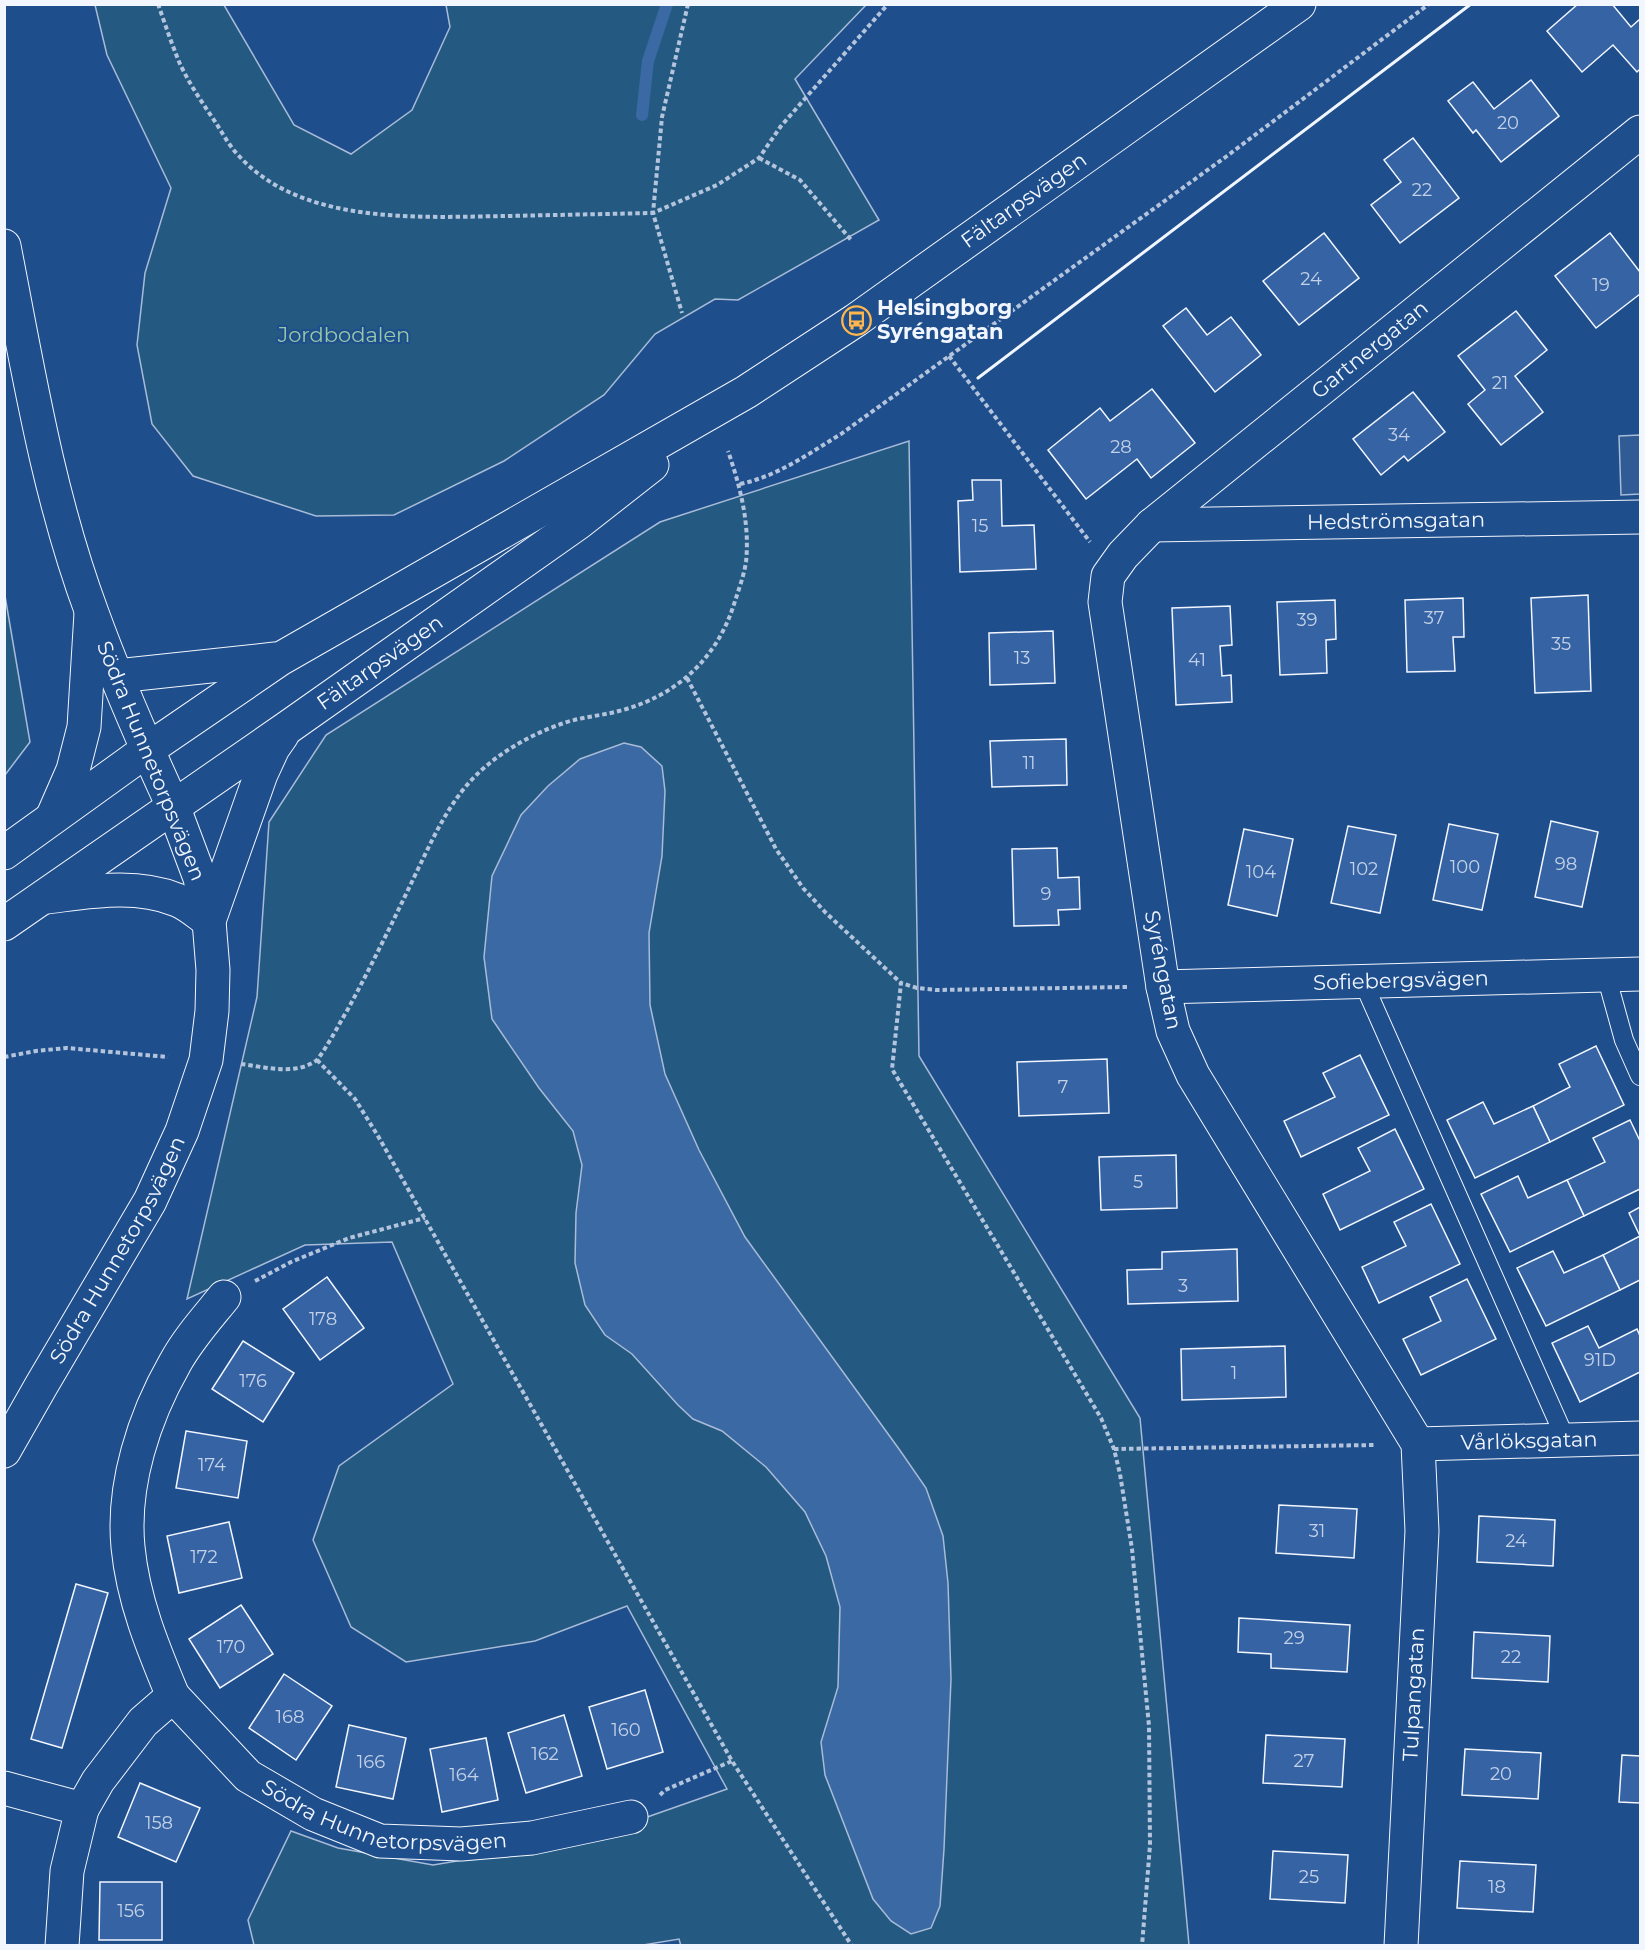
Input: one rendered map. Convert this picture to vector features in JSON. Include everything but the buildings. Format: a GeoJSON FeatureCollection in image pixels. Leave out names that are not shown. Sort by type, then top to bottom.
{"type":"FeatureCollection","features":[{"type":"Feature","properties":{"kind":"street","name":"Fältarpsvägen"},"geometry":{"type":"LineString","coordinates":[[4,853],[147,750],[280,659],[746,392],[856,320],[1299,4]]}},
{"type":"Feature","properties":{"kind":"street","name":"Gartnergatan"},"geometry":{"type":"LineString","coordinates":[[1113,569],[1152,525],[1641,132]]}},
{"type":"Feature","properties":{"kind":"street","name":"Södra Hunnetorpsvägen"},"geometry":{"type":"LineString","coordinates":[[4,246],[40,427],[67,533],[91,612],[147,750],[173,806],[200,878],[208,921],[213,970],[212,1011],[206,1060],[182,1131],[150,1201],[4,1451]]}},
{"type":"Feature","properties":{"kind":"street","name":"Fältarpsvägen"},"geometry":{"type":"LineString","coordinates":[[4,924],[578,523],[746,392]]}},
{"type":"Feature","properties":{"kind":"street","name":"Hedströmsgatan"},"geometry":{"type":"LineString","coordinates":[[1152,525],[1641,517]]}},
{"type":"Feature","properties":{"kind":"street","name":"Syréngatan"},"geometry":{"type":"LineString","coordinates":[[1113,569],[1105,602],[1163,987],[1173,1031],[1193,1075],[1418,1444]]}},
{"type":"Feature","properties":{"kind":"street"},"geometry":{"type":"LineString","coordinates":[[51,819],[73,771],[84,727],[91,612]]}},
{"type":"Feature","properties":{"kind":"street"},"geometry":{"type":"LineString","coordinates":[[117,676],[280,659]]}},
{"type":"Feature","properties":{"kind":"street"},"geometry":{"type":"LineString","coordinates":[[41,898],[114,889],[154,892],[179,901],[208,921],[261,774],[273,748],[287,728]]}},
{"type":"Feature","properties":{"kind":"street","name":"Sofiebergsvägen"},"geometry":{"type":"LineString","coordinates":[[1163,987],[1641,974]]}},
{"type":"Feature","properties":{"kind":"street","name":"Södra Hunnetorpsvägen"},"geometry":{"type":"LineString","coordinates":[[224,1297],[175,1362],[153,1407],[131,1482],[128,1536],[133,1577],[148,1636],[173,1696],[248,1776],[313,1814],[381,1841],[460,1844],[532,1839],[632,1817]]}},
{"type":"Feature","properties":{"kind":"street","name":"Vårlöksgatan"},"geometry":{"type":"LineString","coordinates":[[1418,1444],[1641,1438]]}},
{"type":"Feature","properties":{"kind":"street","name":"Tulpangatan"},"geometry":{"type":"LineString","coordinates":[[1401,1946],[1422,1531],[1418,1444]]}},
{"type":"Feature","properties":{"kind":"street"},"geometry":{"type":"LineString","coordinates":[[62,1946],[67,1870],[82,1809],[98,1781],[143,1722],[173,1696]]}},
{"type":"Feature","properties":{"kind":"street"},"geometry":{"type":"LineString","coordinates":[[4,1788],[82,1809]]}},
{"type":"Feature","properties":{"kind":"lane"},"geometry":{"type":"LineString","coordinates":[[1606,975],[1624,1040],[1641,1076]]}},
{"type":"Feature","properties":{"kind":"lane"},"geometry":{"type":"LineString","coordinates":[[1363,982],[1566,1440]]}},
{"type":"Feature","properties":{"kind":"path"},"geometry":{"type":"LineString","coordinates":[[158,4],[181,64],[197,94],[239,156],[256,171],[291,194],[332,207],[405,216],[443,217],[653,213],[717,185],[759,158],[781,126],[888,4]]}},
{"type":"Feature","properties":{"kind":"path"},"geometry":{"type":"LineString","coordinates":[[682,313],[653,213],[662,117],[688,4]]}},
{"type":"Feature","properties":{"kind":"path"},"geometry":{"type":"LineString","coordinates":[[740,484],[760,480],[792,465],[841,434],[1227,156],[1429,4]]}},
{"type":"Feature","properties":{"kind":"path"},"geometry":{"type":"LineString","coordinates":[[759,158],[800,180],[852,241]]}},
{"type":"Feature","properties":{"kind":"path"},"geometry":{"type":"LineString","coordinates":[[949,356],[1088,541],[1113,569]]}},
{"type":"Feature","properties":{"kind":"path"},"geometry":{"type":"LineString","coordinates":[[4,1058],[36,1051],[67,1048],[294,1070],[317,1060],[362,984],[440,823],[468,784],[484,767],[531,736],[562,723],[622,710],[654,698],[687,678],[714,649],[729,621],[746,562],[746,520],[740,484],[728,451]]}},
{"type":"Feature","properties":{"kind":"path"},"geometry":{"type":"LineString","coordinates":[[687,678],[776,849],[803,888],[825,912],[901,983],[936,990],[1163,987]]}},
{"type":"Feature","properties":{"kind":"path"},"geometry":{"type":"LineString","coordinates":[[901,983],[892,1069],[1101,1418],[1114,1449],[1131,1549],[1149,1726],[1150,1845],[1142,1946]]}},
{"type":"Feature","properties":{"kind":"path"},"geometry":{"type":"LineString","coordinates":[[317,1060],[355,1099],[378,1136],[732,1761],[852,1946]]}},
{"type":"Feature","properties":{"kind":"path"},"geometry":{"type":"LineString","coordinates":[[224,1297],[291,1262],[349,1238],[425,1218]]}},
{"type":"Feature","properties":{"kind":"path"},"geometry":{"type":"LineString","coordinates":[[1114,1449],[1418,1444]]}},
{"type":"Feature","properties":{"kind":"path"},"geometry":{"type":"LineString","coordinates":[[632,1817],[665,1790],[732,1761]]}},
{"type":"Feature","properties":{"kind":"green space","name":"Jordbodalen"},"geometry":{"type":"Polygon","coordinates":[[[95,5],[224,5],[294,125],[351,154],[412,110],[450,27],[446,5],[866,5],[795,79],[879,220],[738,300],[715,299],[655,334],[604,395],[504,461],[394,515],[316,516],[193,476],[152,424],[137,345],[145,273],[171,188],[107,55],[95,5]]]}},
{"type":"Feature","properties":{"kind":"green space"},"geometry":{"type":"Polygon","coordinates":[[[909,441],[919,1056],[1140,1418],[1189,1945],[681,1946],[679,1939],[637,1946],[254,1945],[248,1920],[291,1831],[338,1848],[433,1865],[579,1841],[727,1789],[627,1606],[535,1641],[406,1662],[351,1627],[313,1540],[339,1466],[453,1384],[392,1242],[305,1245],[187,1299],[257,997],[269,822],[326,735],[660,522],[909,441]]]}},
{"type":"Feature","properties":{"kind":"green space"},"geometry":{"type":"Polygon","coordinates":[[[4,590],[30,742],[5,775],[4,775],[4,590]]]}},
{"type":"Feature","properties":{"kind":"shaded area"},"geometry":{"type":"Polygon","coordinates":[[[1640,435],[1640,494],[1621,495],[1619,436],[1640,435]]]}},
{"type":"Feature","properties":{"kind":"shaded area"},"geometry":{"type":"Polygon","coordinates":[[[624,743],[641,747],[662,766],[665,791],[662,856],[649,933],[650,1005],[665,1074],[699,1150],[745,1237],[926,1488],[943,1536],[948,1583],[951,1679],[940,1906],[931,1928],[911,1934],[891,1921],[873,1899],[825,1775],[821,1742],[838,1687],[840,1607],[826,1556],[805,1512],[766,1467],[722,1431],[693,1419],[632,1354],[605,1335],[585,1305],[575,1263],[576,1213],[582,1165],[573,1131],[539,1088],[492,1019],[484,957],[492,876],[521,815],[548,786],[580,759],[624,743]]]}},
{"type":"Feature","properties":{"kind":"waterway"},"geometry":{"type":"LineString","coordinates":[[642,115],[648,61],[667,4]]}},
{"type":"Feature","properties":{"kind":"wall"},"geometry":{"type":"LineString","coordinates":[[978,378],[1471,4]]}},
{"type":"Feature","properties":{"kind":"place","name":"Helsingborg Syréngatan"},"geometry":{"type":"Point","coordinates":[856,320]}}]}
